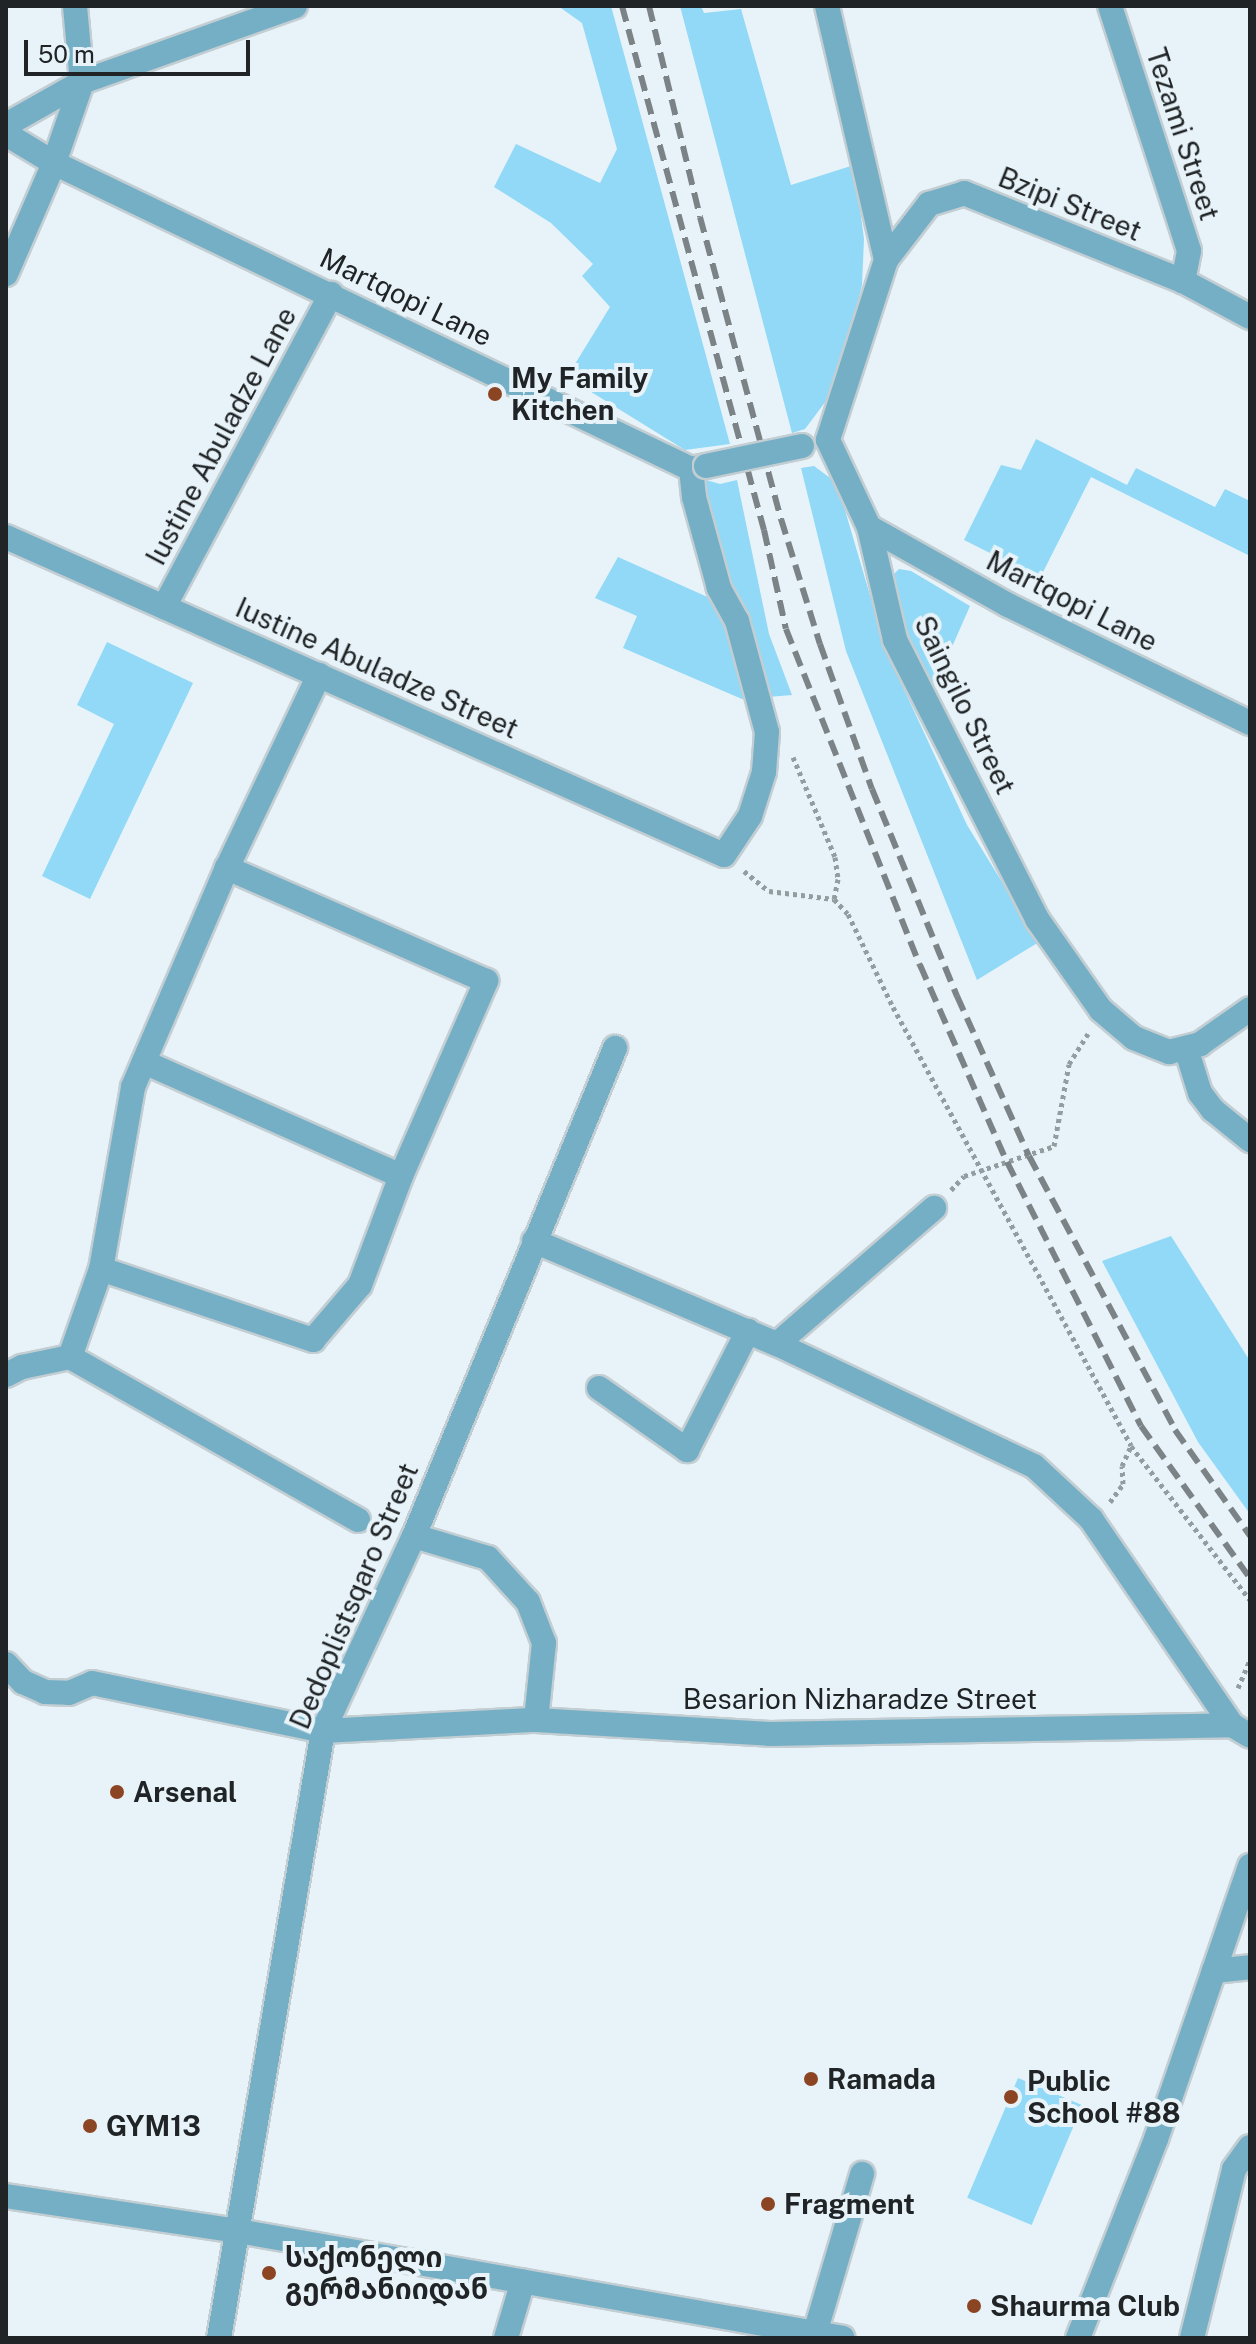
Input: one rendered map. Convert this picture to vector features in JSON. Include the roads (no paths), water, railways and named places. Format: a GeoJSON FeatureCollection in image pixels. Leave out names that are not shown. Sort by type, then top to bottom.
{"type":"FeatureCollection","features":[{"type":"Feature","properties":{"kind":"street"},"geometry":{"type":"LineString","coordinates":[[6,274],[54,163],[82,82],[75,6]]}},
{"type":"Feature","properties":{"kind":"street"},"geometry":{"type":"LineString","coordinates":[[6,125],[82,82],[295,6]]}},
{"type":"Feature","properties":{"kind":"street"},"geometry":{"type":"LineString","coordinates":[[698,467],[828,440],[886,260],[827,6]]}},
{"type":"Feature","properties":{"kind":"street","name":"Tezami Street"},"geometry":{"type":"LineString","coordinates":[[1110,6],[1189,251],[1183,281]]}},
{"type":"Feature","properties":{"kind":"street","name":"Martqopi Lane"},"geometry":{"type":"LineString","coordinates":[[6,134],[54,163],[698,467]]}},
{"type":"Feature","properties":{"kind":"street","name":"Bzipi Street"},"geometry":{"type":"LineString","coordinates":[[886,260],[929,204],[964,193],[1183,281],[1250,316]]}},
{"type":"Feature","properties":{"kind":"street","name":"Iustine Abuladze Lane"},"geometry":{"type":"LineString","coordinates":[[164,607],[331,294]]}},
{"type":"Feature","properties":{"kind":"street","name":"Saingilo Street"},"geometry":{"type":"LineString","coordinates":[[828,440],[869,527],[895,640],[1037,919],[1101,1010],[1134,1038],[1169,1052],[1186,1048]]}},
{"type":"Feature","properties":{"kind":"street","name":"Iustine Abuladze Street"},"geometry":{"type":"LineString","coordinates":[[6,537],[724,855],[750,816],[764,772],[767,732],[737,621],[719,588],[694,497],[698,467]]}},
{"type":"Feature","properties":{"kind":"street","name":"Martqopi Lane"},"geometry":{"type":"LineString","coordinates":[[869,527],[1008,605],[1250,723]]}},
{"type":"Feature","properties":{"kind":"street"},"geometry":{"type":"LineString","coordinates":[[70,1357],[101,1269],[133,1087],[227,868],[319,675]]}},
{"type":"Feature","properties":{"kind":"street"},"geometry":{"type":"LineString","coordinates":[[101,1269],[313,1340],[360,1285],[401,1176],[486,981],[227,868]]}},
{"type":"Feature","properties":{"kind":"street"},"geometry":{"type":"LineString","coordinates":[[1250,1009],[1200,1044],[1186,1048],[1200,1093],[1213,1110],[1250,1140]]}},
{"type":"Feature","properties":{"kind":"street","name":"Dedoplistsqaro Street"},"geometry":{"type":"LineString","coordinates":[[219,2338],[323,1731],[414,1536],[615,1048]]}},
{"type":"Feature","properties":{"kind":"street"},"geometry":{"type":"LineString","coordinates":[[144,1062],[401,1176]]}},
{"type":"Feature","properties":{"kind":"street"},"geometry":{"type":"LineString","coordinates":[[777,1344],[934,1208]]}},
{"type":"Feature","properties":{"kind":"street"},"geometry":{"type":"LineString","coordinates":[[534,1241],[777,1344],[1034,1466],[1091,1519],[1241,1730]]}},
{"type":"Feature","properties":{"kind":"street"},"geometry":{"type":"LineString","coordinates":[[599,1388],[687,1450],[748,1331]]}},
{"type":"Feature","properties":{"kind":"street"},"geometry":{"type":"LineString","coordinates":[[6,1375],[22,1367],[70,1357],[358,1520]]}},
{"type":"Feature","properties":{"kind":"street"},"geometry":{"type":"LineString","coordinates":[[414,1536],[488,1558],[528,1602],[544,1643],[536,1720]]}},
{"type":"Feature","properties":{"kind":"street","name":"Besarion Nizharadze Street"},"geometry":{"type":"LineString","coordinates":[[6,1664],[23,1682],[45,1692],[69,1693],[92,1683],[323,1731],[536,1720],[770,1734],[1241,1730]]}},
{"type":"Feature","properties":{"kind":"street"},"geometry":{"type":"LineString","coordinates":[[1078,2338],[1156,2139],[1250,1866]]}},
{"type":"Feature","properties":{"kind":"street"},"geometry":{"type":"LineString","coordinates":[[1214,1971],[1250,1967]]}},
{"type":"Feature","properties":{"kind":"street"},"geometry":{"type":"LineString","coordinates":[[1192,2338],[1234,2169],[1250,2147]]}},
{"type":"Feature","properties":{"kind":"street"},"geometry":{"type":"LineString","coordinates":[[815,2333],[862,2174]]}},
{"type":"Feature","properties":{"kind":"street"},"geometry":{"type":"LineString","coordinates":[[6,2196],[238,2231],[523,2281],[721,2327],[815,2333],[843,2338]]}},
{"type":"Feature","properties":{"kind":"street"},"geometry":{"type":"LineString","coordinates":[[506,2338],[523,2281]]}},
{"type":"Feature","properties":{"kind":"railway"},"geometry":{"type":"LineString","coordinates":[[622,6],[764,530],[786,629],[920,965],[1007,1162],[1141,1426],[1250,1578]]}},
{"type":"Feature","properties":{"kind":"railway"},"geometry":{"type":"LineString","coordinates":[[649,6],[700,217],[781,519],[820,644],[872,789],[957,996],[1029,1156],[1175,1430],[1250,1536]]}},
{"type":"Feature","properties":{"kind":"place","name":"My Family Kitchen"},"geometry":{"type":"Point","coordinates":[495,394]}},
{"type":"Feature","properties":{"kind":"place","name":"Arsenal"},"geometry":{"type":"Point","coordinates":[117,1792]}},
{"type":"Feature","properties":{"kind":"place","name":"Ramada"},"geometry":{"type":"Point","coordinates":[811,2079]}},
{"type":"Feature","properties":{"kind":"place","name":"Public School #88"},"geometry":{"type":"Point","coordinates":[1011,2097]}},
{"type":"Feature","properties":{"kind":"place","name":"GYM13"},"geometry":{"type":"Point","coordinates":[90,2126]}},
{"type":"Feature","properties":{"kind":"place","name":"Fragment"},"geometry":{"type":"Point","coordinates":[768,2204]}},
{"type":"Feature","properties":{"kind":"place","name":"საქონელი გერმანიიდან"},"geometry":{"type":"Point","coordinates":[269,2273]}},
{"type":"Feature","properties":{"kind":"place","name":"Shaurma Club"},"geometry":{"type":"Point","coordinates":[974,2306]}}]}
